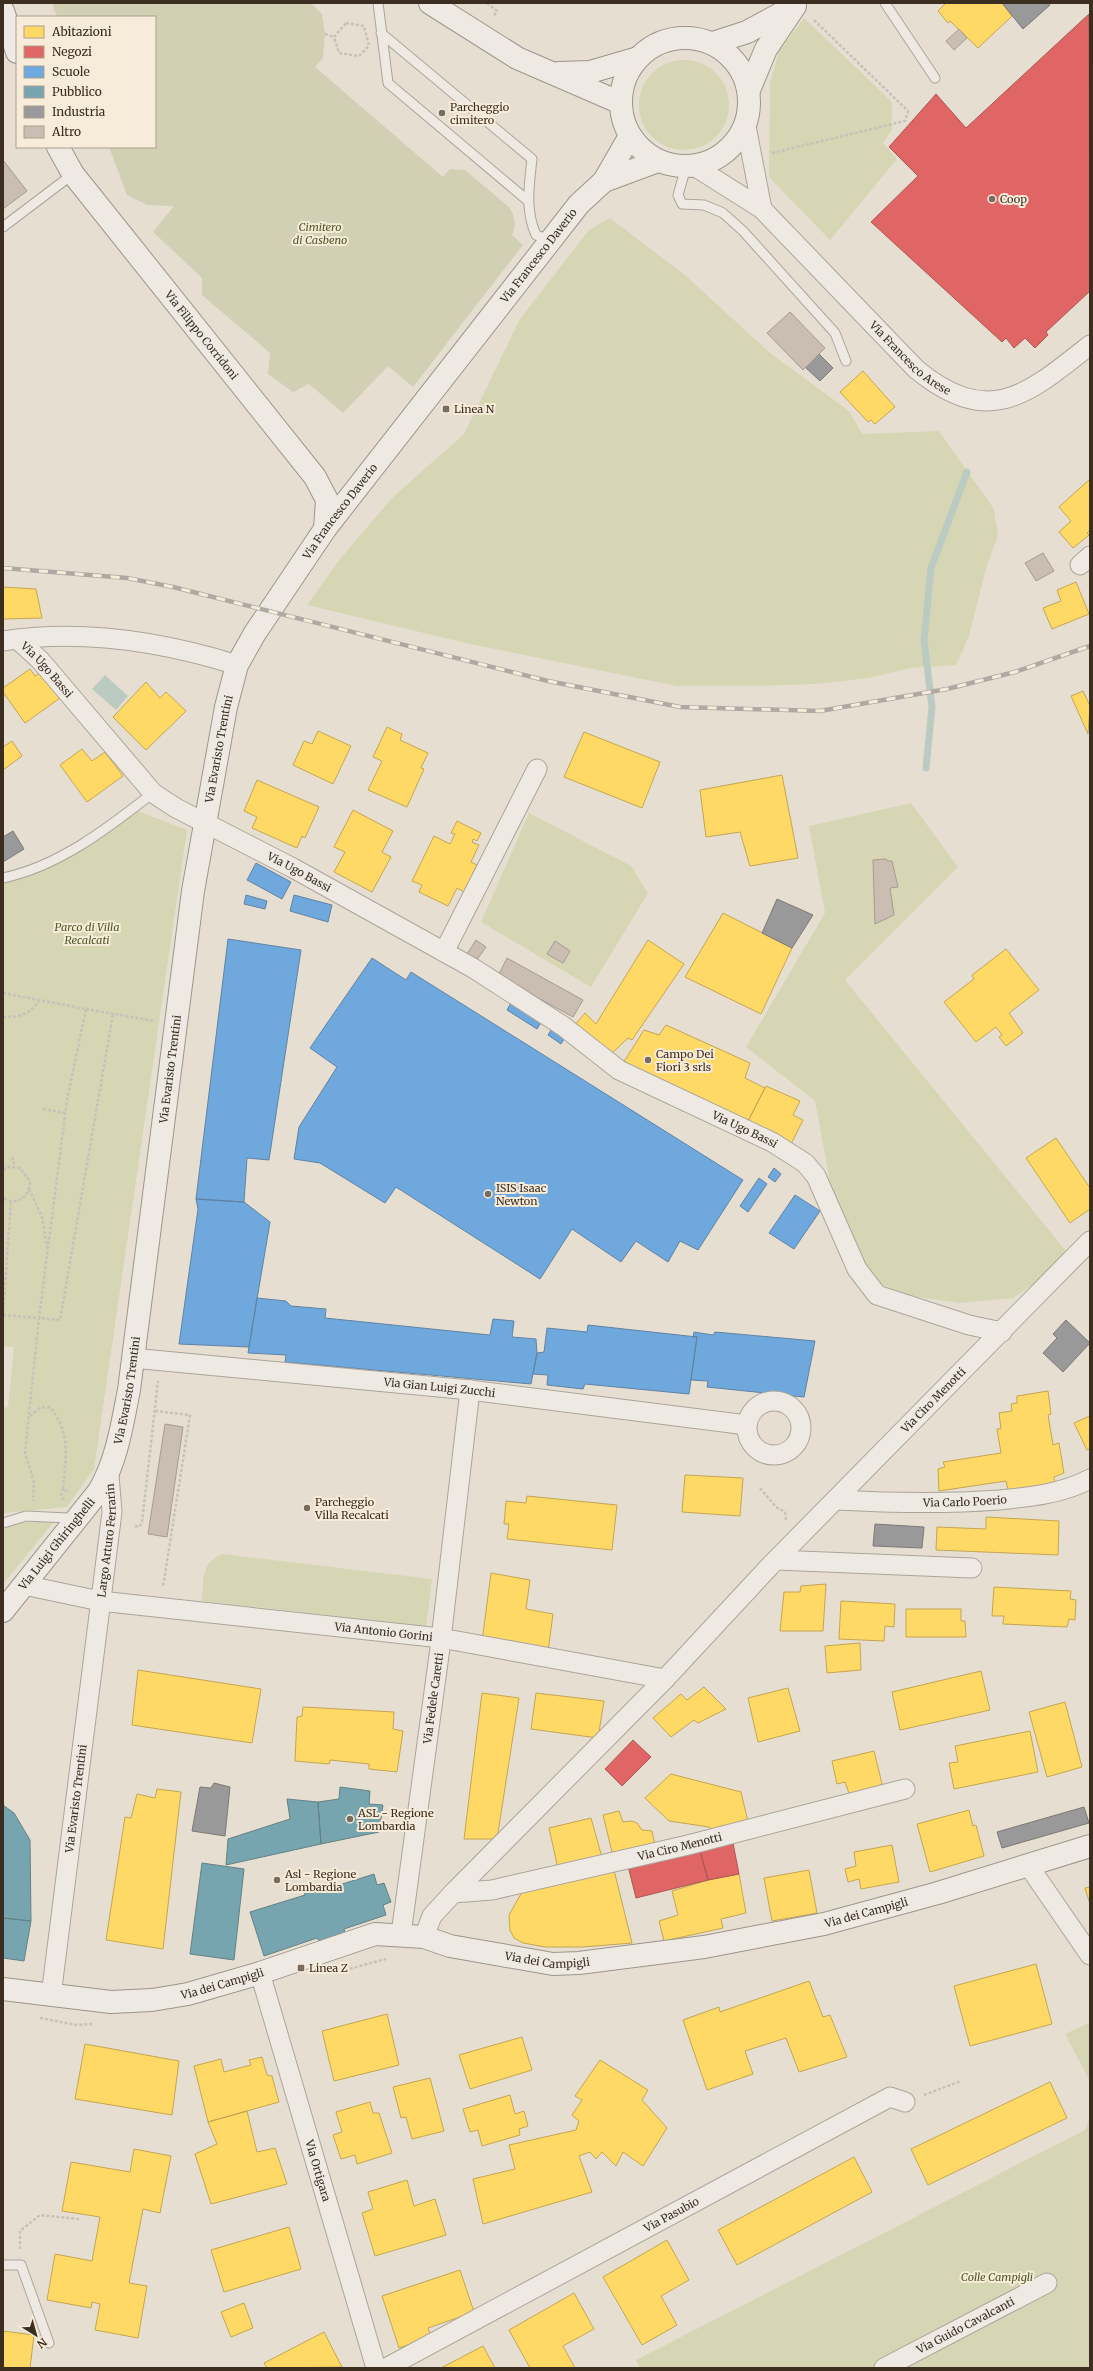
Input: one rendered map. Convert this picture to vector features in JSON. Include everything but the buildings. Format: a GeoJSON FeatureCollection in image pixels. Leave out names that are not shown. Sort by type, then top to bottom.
{"type":"FeatureCollection","features":[{"type":"Feature","properties":{"kind":"street"},"geometry":{"type":"LineString","coordinates":[[430,3],[517,58],[620,103]]}},
{"type":"Feature","properties":{"kind":"street"},"geometry":{"type":"LineString","coordinates":[[713,43],[747,32],[802,9]]}},
{"type":"Feature","properties":{"kind":"street"},"geometry":{"type":"LineString","coordinates":[[749,90],[766,49],[802,9]]}},
{"type":"Feature","properties":{"kind":"street"},"geometry":{"type":"LineString","coordinates":[[3,11],[16,49]]}},
{"type":"Feature","properties":{"kind":"street"},"geometry":{"type":"LineString","coordinates":[[552,73],[590,72],[638,58],[660,42],[687,37],[713,43],[737,63],[749,90],[750,108],[746,126],[734,145],[716,159],[690,167],[658,161],[641,150],[630,136],[623,120],[620,103],[625,78],[638,58]]}},
{"type":"Feature","properties":{"kind":"street"},"geometry":{"type":"LineString","coordinates":[[746,126],[762,209]]}},
{"type":"Feature","properties":{"kind":"street","name":"Via Francesco Daverio"},"geometry":{"type":"LineString","coordinates":[[237,665],[255,633],[325,529],[554,235],[579,204],[604,181],[630,136]]}},
{"type":"Feature","properties":{"kind":"street","name":"Via Filippo Corridoni"},"geometry":{"type":"LineString","coordinates":[[59,148],[73,174],[315,477],[327,500],[325,529]]}},
{"type":"Feature","properties":{"kind":"street","name":"Via Francesco Daverio"},"geometry":{"type":"LineString","coordinates":[[604,181],[658,161]]}},
{"type":"Feature","properties":{"kind":"street","name":"Via Francesco Arese"},"geometry":{"type":"LineString","coordinates":[[690,167],[762,209],[916,369],[944,390],[977,400],[1011,398],[1028,392],[1044,382],[1090,345]]}},
{"type":"Feature","properties":{"kind":"street"},"geometry":{"type":"LineString","coordinates":[[10,640],[58,636],[113,640],[178,649],[237,665]]}},
{"type":"Feature","properties":{"kind":"street","name":"Via Ugo Bassi"},"geometry":{"type":"LineString","coordinates":[[10,640],[40,660],[154,793],[176,808],[444,952],[563,1026],[619,1070],[772,1142],[805,1163],[816,1176],[857,1269],[877,1295],[968,1325],[1002,1332]]}},
{"type":"Feature","properties":{"kind":"street","name":"Via Evaristo Trentini"},"geometry":{"type":"LineString","coordinates":[[109,1475],[116,1455],[129,1390],[192,899],[226,707],[237,665]]}},
{"type":"Feature","properties":{"kind":"street"},"geometry":{"type":"LineString","coordinates":[[444,952],[537,769]]}},
{"type":"Feature","properties":{"kind":"street","name":"Via Ciro Menotti"},"geometry":{"type":"LineString","coordinates":[[424,1937],[432,1916],[453,1893],[665,1679],[776,1560],[837,1500],[1090,1241]]}},
{"type":"Feature","properties":{"kind":"street","name":"Via Gian Luigi Zucchi"},"geometry":{"type":"LineString","coordinates":[[132,1358],[470,1390],[746,1425]]}},
{"type":"Feature","properties":{"kind":"street","name":"Via Fedele Caretti"},"geometry":{"type":"LineString","coordinates":[[400,1934],[442,1638],[470,1390]]}},
{"type":"Feature","properties":{"kind":"street","name":"Via Luigi Ghiringhelli"},"geometry":{"type":"LineString","coordinates":[[3,1611],[99,1491],[109,1475]]}},
{"type":"Feature","properties":{"kind":"street","name":"Largo Arturo Ferrarin"},"geometry":{"type":"LineString","coordinates":[[24,1585],[100,1601],[112,1512],[109,1475]]}},
{"type":"Feature","properties":{"kind":"street","name":"Via Carlo Poerio"},"geometry":{"type":"LineString","coordinates":[[837,1500],[902,1504],[964,1503],[1040,1496],[1078,1485],[1090,1479]]}},
{"type":"Feature","properties":{"kind":"street"},"geometry":{"type":"LineString","coordinates":[[776,1560],[972,1568]]}},
{"type":"Feature","properties":{"kind":"street","name":"Via Evaristo Trentini"},"geometry":{"type":"LineString","coordinates":[[50,1996],[100,1601]]}},
{"type":"Feature","properties":{"kind":"street","name":"Via Antonio Gorini"},"geometry":{"type":"LineString","coordinates":[[100,1601],[442,1638],[665,1679]]}},
{"type":"Feature","properties":{"kind":"street","name":"Via Ciro Menotti"},"geometry":{"type":"LineString","coordinates":[[453,1893],[499,1889],[688,1845],[905,1789]]}},
{"type":"Feature","properties":{"kind":"street","name":"Via dei Campigli"},"geometry":{"type":"LineString","coordinates":[[3,1989],[50,1996],[111,2002],[152,2000],[188,1994],[260,1973],[376,1934],[400,1934],[424,1937],[450,1946],[553,1964],[587,1962],[704,1947],[824,1924],[938,1894],[1090,1846]]}},
{"type":"Feature","properties":{"kind":"street"},"geometry":{"type":"LineString","coordinates":[[1028,1865],[1090,1955]]}},
{"type":"Feature","properties":{"kind":"street","name":"Via Ortigara"},"geometry":{"type":"LineString","coordinates":[[260,1973],[376,2368]]}},
{"type":"Feature","properties":{"kind":"street","name":"Via Pasubio"},"geometry":{"type":"LineString","coordinates":[[386,2368],[890,2097],[905,2102]]}},
{"type":"Feature","properties":{"kind":"street","name":"Via Guido Cavalcanti"},"geometry":{"type":"LineString","coordinates":[[884,2368],[1047,2283]]}},
{"type":"Feature","properties":{"kind":"lane"},"geometry":{"type":"LineString","coordinates":[[378,3],[388,83],[527,200]]}},
{"type":"Feature","properties":{"kind":"lane"},"geometry":{"type":"LineString","coordinates":[[885,3],[934,78]]}},
{"type":"Feature","properties":{"kind":"lane"},"geometry":{"type":"LineString","coordinates":[[381,32],[532,159],[527,200],[531,224],[536,236],[544,238],[554,235]]}},
{"type":"Feature","properties":{"kind":"lane"},"geometry":{"type":"LineString","coordinates":[[690,167],[678,195],[682,204],[704,205],[723,213],[743,231],[835,333],[846,361]]}},
{"type":"Feature","properties":{"kind":"lane"},"geometry":{"type":"LineString","coordinates":[[3,227],[73,174]]}},
{"type":"Feature","properties":{"kind":"lane"},"geometry":{"type":"LineString","coordinates":[[3,878],[58,857],[93,838],[154,793]]}},
{"type":"Feature","properties":{"kind":"lane"},"geometry":{"type":"LineString","coordinates":[[3,1524],[26,1516],[68,1518]]}},
{"type":"Feature","properties":{"kind":"lane"},"geometry":{"type":"LineString","coordinates":[[3,2265],[21,2265],[49,2343]]}},
{"type":"Feature","properties":{"kind":"path"},"geometry":{"type":"LineString","coordinates":[[767,154],[905,121],[908,111],[802,9]]}},
{"type":"Feature","properties":{"kind":"path"},"geometry":{"type":"LineString","coordinates":[[346,23],[364,26],[368,46],[359,56],[339,53],[334,37],[346,23]]}},
{"type":"Feature","properties":{"kind":"path"},"geometry":{"type":"LineString","coordinates":[[325,34],[334,37]]}},
{"type":"Feature","properties":{"kind":"path"},"geometry":{"type":"LineString","coordinates":[[3,993],[39,1001],[156,1021]]}},
{"type":"Feature","properties":{"kind":"path"},"geometry":{"type":"LineString","coordinates":[[3,1017],[20,1016],[34,1008],[39,1001]]}},
{"type":"Feature","properties":{"kind":"path"},"geometry":{"type":"LineString","coordinates":[[26,1516],[32,1508],[35,1492],[34,1482],[26,1453],[39,1318],[66,1113],[86,1009]]}},
{"type":"Feature","properties":{"kind":"path"},"geometry":{"type":"LineString","coordinates":[[11,1201],[3,1315],[60,1320],[113,1014]]}},
{"type":"Feature","properties":{"kind":"path"},"geometry":{"type":"LineString","coordinates":[[43,1109],[66,1113]]}},
{"type":"Feature","properties":{"kind":"path"},"geometry":{"type":"LineString","coordinates":[[12,1157],[15,1167]]}},
{"type":"Feature","properties":{"kind":"path"},"geometry":{"type":"LineString","coordinates":[[3,1170],[15,1167],[20,1168],[28,1175],[30,1180],[29,1189],[22,1199],[11,1201],[3,1198]]}},
{"type":"Feature","properties":{"kind":"path"},"geometry":{"type":"LineString","coordinates":[[29,1189],[42,1217],[48,1253]]}},
{"type":"Feature","properties":{"kind":"path"},"geometry":{"type":"LineString","coordinates":[[135,1526],[139,1527],[142,1523],[160,1361]]}},
{"type":"Feature","properties":{"kind":"path"},"geometry":{"type":"LineString","coordinates":[[30,1417],[40,1408],[50,1407],[60,1420],[65,1435],[66,1454],[63,1488],[71,1495]]}},
{"type":"Feature","properties":{"kind":"path"},"geometry":{"type":"LineString","coordinates":[[155,1411],[190,1415],[162,1594]]}},
{"type":"Feature","properties":{"kind":"path"},"geometry":{"type":"LineString","coordinates":[[760,1488],[776,1507],[785,1512],[787,1524]]}},
{"type":"Feature","properties":{"kind":"path"},"geometry":{"type":"LineString","coordinates":[[339,1972],[390,1958]]}},
{"type":"Feature","properties":{"kind":"path"},"geometry":{"type":"LineString","coordinates":[[68,2023],[99,2024]]}},
{"type":"Feature","properties":{"kind":"path"},"geometry":{"type":"LineString","coordinates":[[905,2102],[961,2081]]}},
{"type":"Feature","properties":{"kind":"path"},"geometry":{"type":"LineString","coordinates":[[21,2265],[20,2231],[40,2214],[79,2219]]}},
{"type":"Feature","properties":{"kind":"green space","name":"Cimitero di Casbeno"},"geometry":{"type":"Polygon","coordinates":[[[52,3],[311,3],[322,14],[325,34],[323,58],[315,67],[443,177],[450,169],[465,170],[509,207],[515,221],[512,235],[523,245],[413,387],[388,366],[343,413],[309,384],[293,392],[268,374],[270,353],[202,295],[202,278],[153,232],[174,206],[147,205],[127,195],[109,148],[156,148],[156,16],[57,16],[52,3]]]}},
{"type":"Feature","properties":{"kind":"green space"},"geometry":{"type":"Polygon","coordinates":[[[804,18],[892,102],[892,130],[883,143],[897,159],[830,240],[769,177],[770,84],[779,51],[804,18]]]}},
{"type":"Feature","properties":{"kind":"green space"},"geometry":{"type":"Polygon","coordinates":[[[684,60],[701,64],[716,73],[725,88],[729,105],[725,122],[716,137],[701,146],[684,150],[667,146],[652,137],[643,122],[639,105],[643,88],[652,73],[667,64],[684,60]]]}},
{"type":"Feature","properties":{"kind":"green space"},"geometry":{"type":"Polygon","coordinates":[[[610,218],[686,276],[770,353],[849,411],[862,434],[939,431],[994,509],[998,536],[987,565],[969,636],[956,665],[910,668],[869,678],[816,684],[677,686],[470,644],[307,605],[340,559],[393,497],[464,434],[520,319],[589,230],[610,218]]]}},
{"type":"Feature","properties":{"kind":"green space"},"geometry":{"type":"Polygon","coordinates":[[[911,803],[958,867],[845,980],[1066,1251],[1044,1277],[1013,1298],[960,1303],[911,1296],[876,1282],[854,1246],[832,1192],[815,1101],[746,1047],[825,913],[809,826],[911,803]]]}},
{"type":"Feature","properties":{"kind":"green space","name":"Parco di Villa Recalcati"},"geometry":{"type":"Polygon","coordinates":[[[135,810],[187,830],[94,1469],[67,1507],[3,1513],[3,1408],[8,1407],[14,1347],[3,1346],[3,873],[33,867],[135,810]]]}},
{"type":"Feature","properties":{"kind":"green space"},"geometry":{"type":"Polygon","coordinates":[[[529,813],[631,866],[648,893],[591,987],[481,922],[529,813]]]}},
{"type":"Feature","properties":{"kind":"green space"},"geometry":{"type":"Polygon","coordinates":[[[56,1519],[3,1584],[3,1531],[9,1524],[56,1519]]]}},
{"type":"Feature","properties":{"kind":"green space"},"geometry":{"type":"Polygon","coordinates":[[[223,1554],[432,1579],[426,1626],[202,1601],[203,1579],[207,1567],[216,1557],[223,1554]]]}},
{"type":"Feature","properties":{"kind":"green space"},"geometry":{"type":"Polygon","coordinates":[[[1090,2022],[1090,2081],[1065,2034],[1090,2022]]]}},
{"type":"Feature","properties":{"kind":"green space","name":"Colle Campigli"},"geometry":{"type":"Polygon","coordinates":[[[1090,2118],[1090,2368],[640,2368],[636,2360],[1085,2130],[1090,2118]]]}},
{"type":"Feature","properties":{"kind":"shaded area"},"geometry":{"type":"Polygon","coordinates":[[[105,675],[128,696],[116,710],[92,689],[105,675]]]}},
{"type":"Feature","properties":{"kind":"waterway"},"geometry":{"type":"LineString","coordinates":[[926,768],[932,707],[924,640],[931,568],[967,472]]}},
{"type":"Feature","properties":{"kind":"railway"},"geometry":{"type":"LineString","coordinates":[[3,568],[127,578],[173,587],[548,681],[680,707],[820,711],[947,689],[1015,672],[1090,646]]}},
{"type":"Feature","properties":{"kind":"place","name":"Parcheggio cimitero"},"geometry":{"type":"Point","coordinates":[442,113]}},
{"type":"Feature","properties":{"kind":"place","name":"Coop"},"geometry":{"type":"Point","coordinates":[992,199]}},
{"type":"Feature","properties":{"kind":"place","name":"Linea N"},"geometry":{"type":"Point","coordinates":[446,409]}},
{"type":"Feature","properties":{"kind":"place","name":"Campo Dei Fiori 3 srls"},"geometry":{"type":"Point","coordinates":[648,1060]}},
{"type":"Feature","properties":{"kind":"place","name":"ISIS Isaac Newton"},"geometry":{"type":"Point","coordinates":[488,1194]}},
{"type":"Feature","properties":{"kind":"place","name":"Parcheggio Villa Recalcati"},"geometry":{"type":"Point","coordinates":[307,1508]}},
{"type":"Feature","properties":{"kind":"place","name":"ASL - Regione Lombardia"},"geometry":{"type":"Point","coordinates":[350,1819]}},
{"type":"Feature","properties":{"kind":"place","name":"Asl - Regione Lombardia"},"geometry":{"type":"Point","coordinates":[277,1880]}},
{"type":"Feature","properties":{"kind":"place","name":"Linea Z"},"geometry":{"type":"Point","coordinates":[301,1968]}}]}
